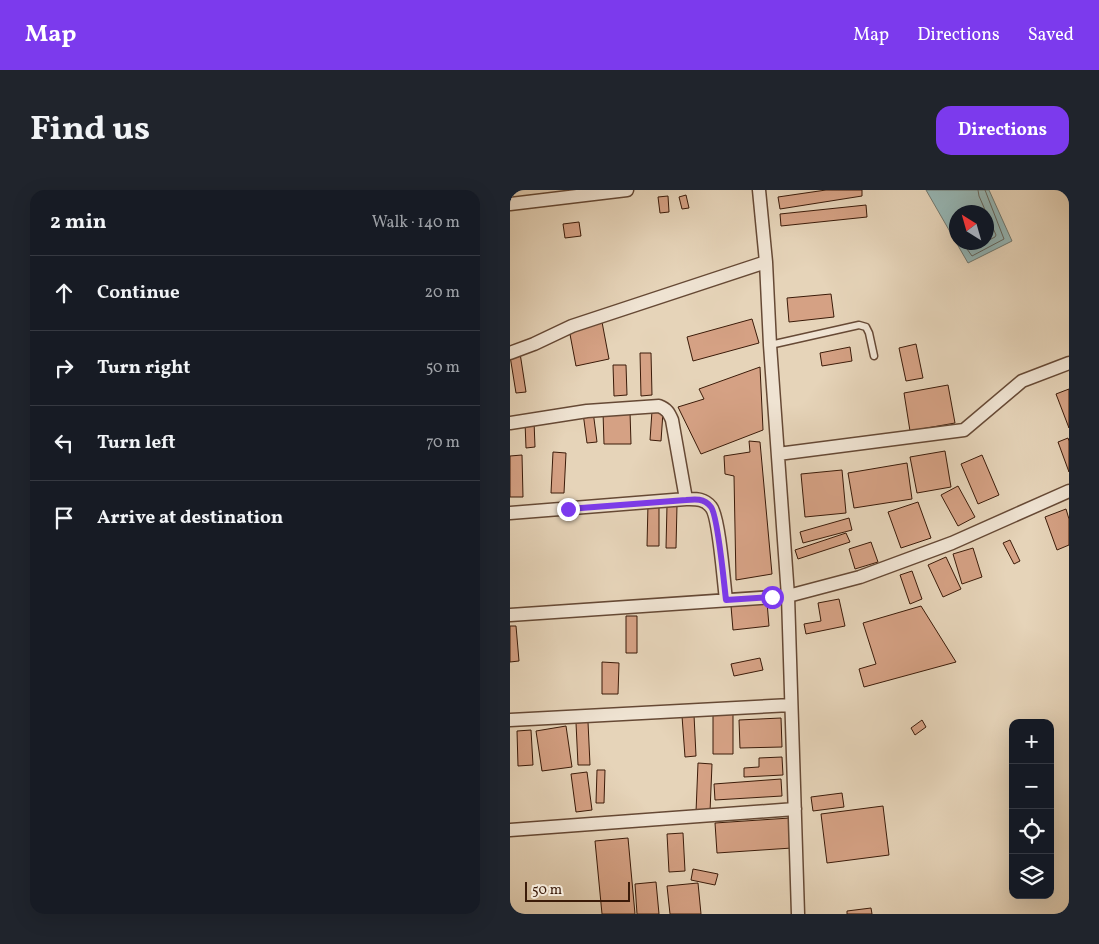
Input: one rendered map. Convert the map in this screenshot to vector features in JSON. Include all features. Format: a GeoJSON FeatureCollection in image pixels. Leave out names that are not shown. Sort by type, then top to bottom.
{"type":"FeatureCollection","features":[{"type":"Feature","properties":{"kind":"street"},"geometry":{"type":"LineString","coordinates":[[510,204],[627,190]]}},
{"type":"Feature","properties":{"kind":"street"},"geometry":{"type":"LineString","coordinates":[[759,190],[766,262],[770,346],[788,596],[798,914]]}},
{"type":"Feature","properties":{"kind":"street"},"geometry":{"type":"LineString","coordinates":[[510,353],[572,326],[766,262]]}},
{"type":"Feature","properties":{"kind":"street"},"geometry":{"type":"LineString","coordinates":[[778,454],[964,430],[1022,381],[1069,363]]}},
{"type":"Feature","properties":{"kind":"street"},"geometry":{"type":"LineString","coordinates":[[510,423],[588,411],[659,406],[664,408],[672,420],[686,500]]}},
{"type":"Feature","properties":{"kind":"street"},"geometry":{"type":"LineString","coordinates":[[510,615],[788,596],[860,577],[952,543],[1069,492]]}},
{"type":"Feature","properties":{"kind":"street"},"geometry":{"type":"LineString","coordinates":[[510,513],[698,499],[705,501],[715,513],[726,600]]}},
{"type":"Feature","properties":{"kind":"street"},"geometry":{"type":"LineString","coordinates":[[510,720],[791,704]]}},
{"type":"Feature","properties":{"kind":"street"},"geometry":{"type":"LineString","coordinates":[[510,830],[795,809]]}},
{"type":"Feature","properties":{"kind":"lane"},"geometry":{"type":"LineString","coordinates":[[770,346],[859,325],[866,327],[870,333],[874,356]]}},
{"type":"Feature","properties":{"kind":"water"},"geometry":{"type":"Polygon","coordinates":[[[926,190],[989,190],[1012,241],[994,250],[994,205],[949,205],[949,230],[926,190]]]}},
{"type":"Feature","properties":{"kind":"water"},"geometry":{"type":"Polygon","coordinates":[[[961,250],[994,250],[968,263],[961,250]]]}},
{"type":"Feature","properties":{"kind":"building"},"geometry":{"type":"Polygon","coordinates":[[[826,190],[862,190],[862,196],[780,209],[778,197],[826,190]]]}},
{"type":"Feature","properties":{"kind":"building"},"geometry":{"type":"Polygon","coordinates":[[[686,195],[689,208],[682,209],[679,197],[686,195]]]}},
{"type":"Feature","properties":{"kind":"building"},"geometry":{"type":"Polygon","coordinates":[[[668,196],[669,212],[660,213],[658,197],[668,196]]]}},
{"type":"Feature","properties":{"kind":"building"},"geometry":{"type":"Polygon","coordinates":[[[866,205],[867,217],[781,226],[780,214],[866,205]]]}},
{"type":"Feature","properties":{"kind":"building"},"geometry":{"type":"Polygon","coordinates":[[[579,222],[581,236],[565,238],[563,224],[579,222]]]}},
{"type":"Feature","properties":{"kind":"building"},"geometry":{"type":"Polygon","coordinates":[[[831,294],[834,317],[789,322],[787,298],[831,294]]]}},
{"type":"Feature","properties":{"kind":"building"},"geometry":{"type":"Polygon","coordinates":[[[752,319],[759,343],[693,361],[687,337],[752,319]]]}},
{"type":"Feature","properties":{"kind":"building"},"geometry":{"type":"Polygon","coordinates":[[[602,322],[609,359],[576,366],[569,329],[602,322]]]}},
{"type":"Feature","properties":{"kind":"building"},"geometry":{"type":"Polygon","coordinates":[[[916,344],[923,378],[906,381],[899,348],[916,344]]]}},
{"type":"Feature","properties":{"kind":"building"},"geometry":{"type":"Polygon","coordinates":[[[850,347],[852,361],[822,366],[820,353],[850,347]]]}},
{"type":"Feature","properties":{"kind":"building"},"geometry":{"type":"Polygon","coordinates":[[[520,353],[526,392],[516,393],[510,356],[520,353]]]}},
{"type":"Feature","properties":{"kind":"building"},"geometry":{"type":"Polygon","coordinates":[[[640,353],[651,353],[652,395],[641,396],[640,353]]]}},
{"type":"Feature","properties":{"kind":"building"},"geometry":{"type":"Polygon","coordinates":[[[613,365],[626,365],[627,395],[614,396],[613,365]]]}},
{"type":"Feature","properties":{"kind":"building"},"geometry":{"type":"Polygon","coordinates":[[[760,367],[763,430],[701,454],[678,407],[704,399],[699,389],[760,367]]]}},
{"type":"Feature","properties":{"kind":"building"},"geometry":{"type":"Polygon","coordinates":[[[948,385],[955,423],[910,431],[904,393],[948,385]]]}},
{"type":"Feature","properties":{"kind":"building"},"geometry":{"type":"Polygon","coordinates":[[[1069,389],[1069,428],[1056,394],[1069,389]]]}},
{"type":"Feature","properties":{"kind":"building"},"geometry":{"type":"Polygon","coordinates":[[[593,411],[597,442],[587,443],[583,413],[593,411]]]}},
{"type":"Feature","properties":{"kind":"building"},"geometry":{"type":"Polygon","coordinates":[[[652,411],[663,412],[661,441],[650,440],[652,411]]]}},
{"type":"Feature","properties":{"kind":"building"},"geometry":{"type":"Polygon","coordinates":[[[603,412],[630,412],[631,444],[604,444],[603,412]]]}},
{"type":"Feature","properties":{"kind":"building"},"geometry":{"type":"Polygon","coordinates":[[[534,421],[535,447],[526,448],[525,422],[534,421]]]}},
{"type":"Feature","properties":{"kind":"building"},"geometry":{"type":"Polygon","coordinates":[[[1068,438],[1069,441],[1069,472],[1058,442],[1068,438]]]}},
{"type":"Feature","properties":{"kind":"building"},"geometry":{"type":"Polygon","coordinates":[[[749,441],[760,442],[772,574],[736,580],[734,476],[725,474],[724,456],[750,452],[749,441]]]}},
{"type":"Feature","properties":{"kind":"building"},"geometry":{"type":"Polygon","coordinates":[[[945,451],[951,487],[917,493],[910,457],[945,451]]]}},
{"type":"Feature","properties":{"kind":"building"},"geometry":{"type":"Polygon","coordinates":[[[553,452],[566,453],[564,493],[551,493],[553,452]]]}},
{"type":"Feature","properties":{"kind":"building"},"geometry":{"type":"Polygon","coordinates":[[[522,455],[523,497],[510,497],[510,456],[522,455]]]}},
{"type":"Feature","properties":{"kind":"building"},"geometry":{"type":"Polygon","coordinates":[[[982,455],[999,495],[978,504],[961,464],[982,455]]]}},
{"type":"Feature","properties":{"kind":"building"},"geometry":{"type":"Polygon","coordinates":[[[907,463],[912,499],[854,508],[848,473],[907,463]]]}},
{"type":"Feature","properties":{"kind":"building"},"geometry":{"type":"Polygon","coordinates":[[[842,470],[846,513],[805,517],[801,474],[842,470]]]}},
{"type":"Feature","properties":{"kind":"building"},"geometry":{"type":"Polygon","coordinates":[[[958,486],[975,517],[958,526],[941,495],[958,486]]]}},
{"type":"Feature","properties":{"kind":"building"},"geometry":{"type":"Polygon","coordinates":[[[918,502],[931,538],[901,548],[888,512],[918,502]]]}},
{"type":"Feature","properties":{"kind":"building"},"geometry":{"type":"Polygon","coordinates":[[[648,504],[659,504],[659,546],[647,546],[648,504]]]}},
{"type":"Feature","properties":{"kind":"building"},"geometry":{"type":"Polygon","coordinates":[[[667,505],[677,505],[676,548],[666,548],[667,505]]]}},
{"type":"Feature","properties":{"kind":"building"},"geometry":{"type":"Polygon","coordinates":[[[1066,509],[1069,519],[1069,545],[1057,550],[1045,517],[1066,509]]]}},
{"type":"Feature","properties":{"kind":"building"},"geometry":{"type":"Polygon","coordinates":[[[849,518],[852,530],[803,543],[800,532],[849,518]]]}},
{"type":"Feature","properties":{"kind":"building"},"geometry":{"type":"Polygon","coordinates":[[[846,533],[850,542],[798,559],[795,550],[846,533]]]}},
{"type":"Feature","properties":{"kind":"building"},"geometry":{"type":"Polygon","coordinates":[[[1010,540],[1020,561],[1014,564],[1003,543],[1010,540]]]}},
{"type":"Feature","properties":{"kind":"building"},"geometry":{"type":"Polygon","coordinates":[[[871,542],[878,562],[855,569],[849,549],[871,542]]]}},
{"type":"Feature","properties":{"kind":"building"},"geometry":{"type":"Polygon","coordinates":[[[973,548],[982,577],[962,584],[953,554],[973,548]]]}},
{"type":"Feature","properties":{"kind":"building"},"geometry":{"type":"Polygon","coordinates":[[[946,557],[961,589],[943,597],[928,565],[946,557]]]}},
{"type":"Feature","properties":{"kind":"building"},"geometry":{"type":"Polygon","coordinates":[[[912,571],[922,599],[910,604],[900,575],[912,571]]]}},
{"type":"Feature","properties":{"kind":"building"},"geometry":{"type":"Polygon","coordinates":[[[839,599],[845,626],[806,634],[804,624],[821,621],[818,603],[839,599]]]}},
{"type":"Feature","properties":{"kind":"building"},"geometry":{"type":"Polygon","coordinates":[[[767,602],[769,626],[733,630],[731,606],[767,602]]]}},
{"type":"Feature","properties":{"kind":"building"},"geometry":{"type":"Polygon","coordinates":[[[921,606],[956,662],[864,687],[859,669],[876,664],[863,623],[921,606]]]}},
{"type":"Feature","properties":{"kind":"building"},"geometry":{"type":"Polygon","coordinates":[[[626,616],[637,616],[637,653],[626,653],[626,616]]]}},
{"type":"Feature","properties":{"kind":"building"},"geometry":{"type":"Polygon","coordinates":[[[510,626],[516,626],[519,661],[510,662],[510,626]]]}},
{"type":"Feature","properties":{"kind":"building"},"geometry":{"type":"Polygon","coordinates":[[[760,658],[763,670],[734,676],[731,664],[760,658]]]}},
{"type":"Feature","properties":{"kind":"building"},"geometry":{"type":"Polygon","coordinates":[[[602,662],[619,663],[618,694],[602,694],[602,662]]]}},
{"type":"Feature","properties":{"kind":"building"},"geometry":{"type":"Polygon","coordinates":[[[713,712],[733,712],[733,754],[713,754],[713,712]]]}},
{"type":"Feature","properties":{"kind":"building"},"geometry":{"type":"Polygon","coordinates":[[[694,715],[696,756],[685,757],[682,716],[694,715]]]}},
{"type":"Feature","properties":{"kind":"building"},"geometry":{"type":"Polygon","coordinates":[[[781,718],[782,747],[740,748],[739,720],[781,718]]]}},
{"type":"Feature","properties":{"kind":"building"},"geometry":{"type":"Polygon","coordinates":[[[922,720],[926,727],[915,735],[911,728],[922,720]]]}},
{"type":"Feature","properties":{"kind":"building"},"geometry":{"type":"Polygon","coordinates":[[[588,722],[590,765],[578,765],[576,723],[588,722]]]}},
{"type":"Feature","properties":{"kind":"building"},"geometry":{"type":"Polygon","coordinates":[[[566,726],[572,767],[542,771],[536,731],[566,726]]]}},
{"type":"Feature","properties":{"kind":"building"},"geometry":{"type":"Polygon","coordinates":[[[531,730],[533,765],[518,766],[517,731],[531,730]]]}},
{"type":"Feature","properties":{"kind":"building"},"geometry":{"type":"Polygon","coordinates":[[[782,757],[783,775],[744,777],[744,768],[759,767],[759,758],[782,757]]]}},
{"type":"Feature","properties":{"kind":"building"},"geometry":{"type":"Polygon","coordinates":[[[698,763],[712,764],[710,812],[696,812],[698,763]]]}},
{"type":"Feature","properties":{"kind":"building"},"geometry":{"type":"Polygon","coordinates":[[[597,770],[605,770],[604,803],[596,803],[597,770]]]}},
{"type":"Feature","properties":{"kind":"building"},"geometry":{"type":"Polygon","coordinates":[[[587,772],[592,810],[576,812],[571,774],[587,772]]]}},
{"type":"Feature","properties":{"kind":"building"},"geometry":{"type":"Polygon","coordinates":[[[781,779],[782,796],[715,800],[714,784],[781,779]]]}},
{"type":"Feature","properties":{"kind":"building"},"geometry":{"type":"Polygon","coordinates":[[[842,793],[844,807],[813,811],[811,797],[842,793]]]}},
{"type":"Feature","properties":{"kind":"building"},"geometry":{"type":"Polygon","coordinates":[[[883,806],[889,855],[827,863],[821,814],[883,806]]]}},
{"type":"Feature","properties":{"kind":"building"},"geometry":{"type":"Polygon","coordinates":[[[790,818],[792,848],[717,853],[715,823],[790,818]]]}},
{"type":"Feature","properties":{"kind":"building"},"geometry":{"type":"Polygon","coordinates":[[[683,833],[685,871],[669,872],[667,834],[683,833]]]}},
{"type":"Feature","properties":{"kind":"building"},"geometry":{"type":"Polygon","coordinates":[[[628,838],[635,914],[602,914],[595,841],[628,838]]]}},
{"type":"Feature","properties":{"kind":"building"},"geometry":{"type":"Polygon","coordinates":[[[693,869],[718,874],[715,885],[691,880],[693,869]]]}},
{"type":"Feature","properties":{"kind":"building"},"geometry":{"type":"Polygon","coordinates":[[[656,882],[659,914],[637,914],[635,884],[656,882]]]}},
{"type":"Feature","properties":{"kind":"building"},"geometry":{"type":"Polygon","coordinates":[[[698,883],[701,914],[670,914],[667,886],[698,883]]]}},
{"type":"Feature","properties":{"kind":"building"},"geometry":{"type":"Polygon","coordinates":[[[871,908],[872,914],[847,914],[847,911],[871,908]]]}},
{"type":"Feature","properties":{"kind":"route"},"geometry":{"type":"LineString","coordinates":[[568,509],[698,499],[705,501],[715,513],[726,600],[772,597]]}}]}
